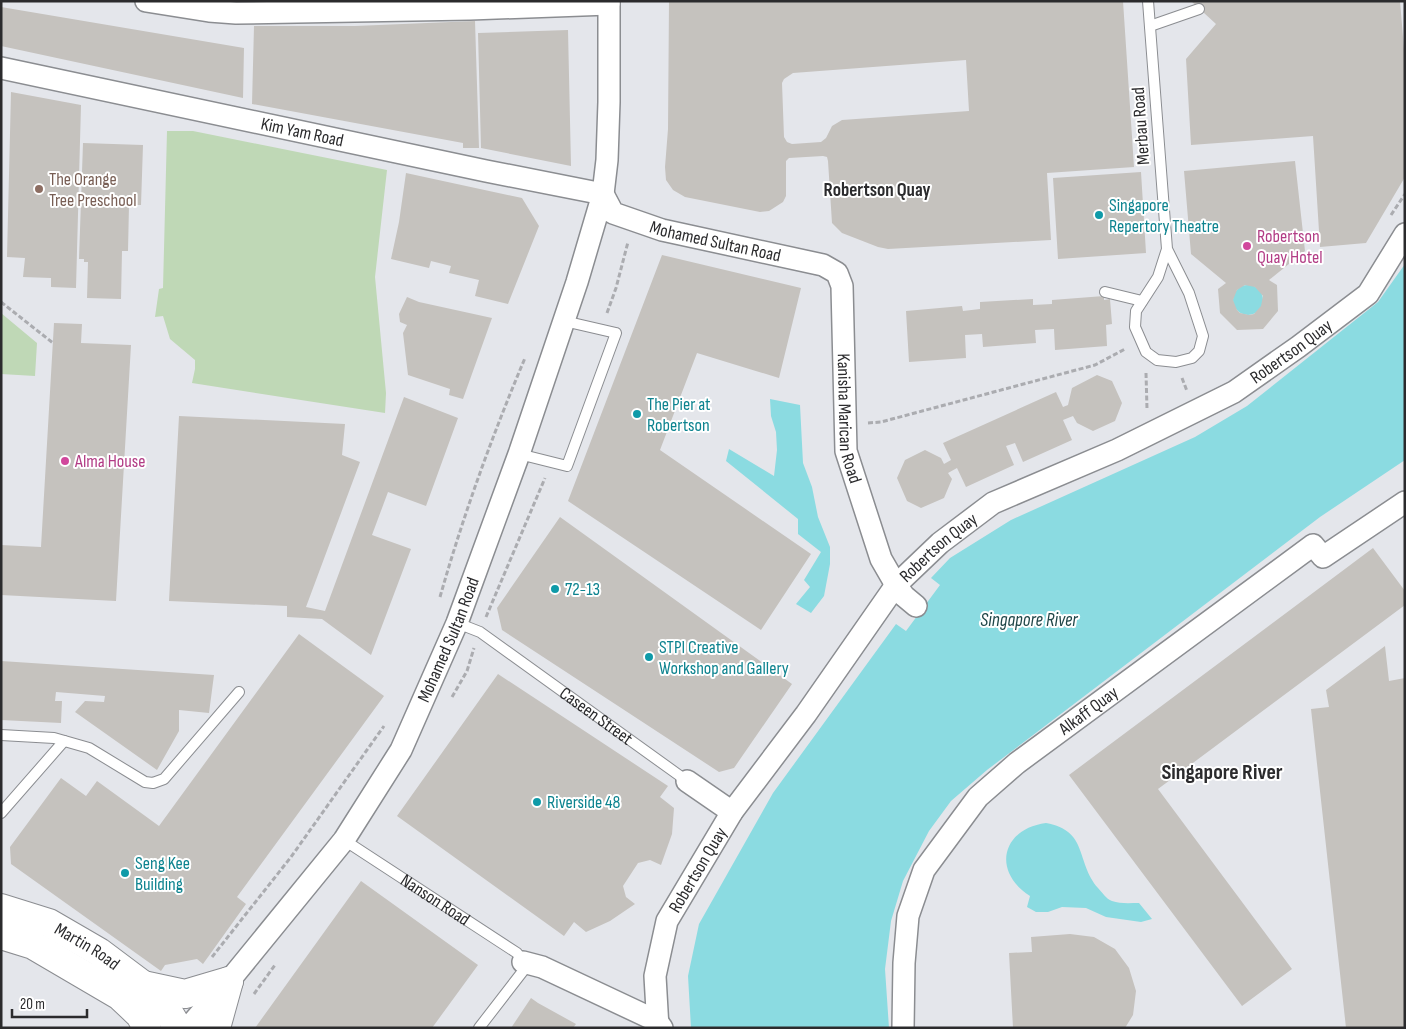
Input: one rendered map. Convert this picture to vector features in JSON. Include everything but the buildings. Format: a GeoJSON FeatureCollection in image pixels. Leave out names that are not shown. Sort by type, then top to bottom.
{"type":"FeatureCollection","features":[{"type":"Feature","properties":{"kind":"street"},"geometry":{"type":"LineString","coordinates":[[146,1],[236,13],[470,5],[609,3]]}},
{"type":"Feature","properties":{"kind":"street","name":"Mohamed Sultan Road"},"geometry":{"type":"LineString","coordinates":[[188,1028],[229,981],[344,840],[401,750],[456,623],[485,550],[519,454],[564,322],[603,194],[607,160],[609,102],[609,3]]}},
{"type":"Feature","properties":{"kind":"street","name":"Kim Yam Road"},"geometry":{"type":"LineString","coordinates":[[1,68],[603,194]]}},
{"type":"Feature","properties":{"kind":"street","name":"Mohamed Sultan Road"},"geometry":{"type":"LineString","coordinates":[[603,194],[613,213],[662,230],[823,265],[838,273]]}},
{"type":"Feature","properties":{"kind":"street","name":"Robertson Quay"},"geometry":{"type":"LineString","coordinates":[[659,1025],[656,976],[667,921],[732,812],[806,714],[896,585],[940,543],[993,503],[1147,436],[1234,392],[1368,294],[1405,234]]}},
{"type":"Feature","properties":{"kind":"street","name":"Kanisha Marican Road"},"geometry":{"type":"LineString","coordinates":[[838,273],[842,286],[846,451],[881,559],[904,596],[916,606]]}},
{"type":"Feature","properties":{"kind":"street","name":"Alkaff Quay"},"geometry":{"type":"LineString","coordinates":[[902,1028],[908,916],[924,870],[978,797],[1017,763],[1313,545],[1323,557],[1405,502]]}},
{"type":"Feature","properties":{"kind":"street","name":"Caseen Street"},"geometry":{"type":"LineString","coordinates":[[687,781],[732,812]]}},
{"type":"Feature","properties":{"kind":"street","name":"Martin Road"},"geometry":{"type":"LineString","coordinates":[[1,908],[49,923],[99,952],[143,985],[166,1008],[178,1028]]}},
{"type":"Feature","properties":{"kind":"street","name":"Martin Road"},"geometry":{"type":"LineString","coordinates":[[1,935],[33,945],[120,996],[140,1015],[147,1028]]}},
{"type":"Feature","properties":{"kind":"street","name":"Nanson Road"},"geometry":{"type":"LineString","coordinates":[[523,962],[542,967],[659,1025]]}},
{"type":"Feature","properties":{"kind":"street"},"geometry":{"type":"LineString","coordinates":[[143,985],[185,994],[229,981]]}},
{"type":"Feature","properties":{"kind":"street"},"geometry":{"type":"LineString","coordinates":[[216,1028],[229,981]]}},
{"type":"Feature","properties":{"kind":"lane","name":"Merbau Road"},"geometry":{"type":"LineString","coordinates":[[1148,1],[1167,249],[1158,277],[1136,311],[1135,327],[1146,352],[1157,360],[1176,362],[1192,358],[1199,351],[1203,336],[1189,293],[1167,249]]}},
{"type":"Feature","properties":{"kind":"lane"},"geometry":{"type":"LineString","coordinates":[[1150,26],[1199,9]]}},
{"type":"Feature","properties":{"kind":"lane"},"geometry":{"type":"LineString","coordinates":[[1105,292],[1142,301]]}},
{"type":"Feature","properties":{"kind":"lane"},"geometry":{"type":"LineString","coordinates":[[519,454],[567,466],[616,333],[564,322]]}},
{"type":"Feature","properties":{"kind":"lane","name":"Caseen Street"},"geometry":{"type":"LineString","coordinates":[[456,623],[480,632],[687,781]]}},
{"type":"Feature","properties":{"kind":"lane"},"geometry":{"type":"LineString","coordinates":[[1,734],[54,738],[89,748],[145,782],[153,784],[164,779],[239,692]]}},
{"type":"Feature","properties":{"kind":"lane"},"geometry":{"type":"LineString","coordinates":[[1,813],[64,741]]}},
{"type":"Feature","properties":{"kind":"lane","name":"Nanson Road"},"geometry":{"type":"LineString","coordinates":[[344,840],[517,954],[523,962]]}},
{"type":"Feature","properties":{"kind":"lane"},"geometry":{"type":"LineString","coordinates":[[479,1028],[523,971],[523,962]]}},
{"type":"Feature","properties":{"kind":"path"},"geometry":{"type":"LineString","coordinates":[[1,302],[53,343]]}},
{"type":"Feature","properties":{"kind":"path"},"geometry":{"type":"LineString","coordinates":[[845,426],[882,422],[1095,364],[1119,351]]}},
{"type":"Feature","properties":{"kind":"path"},"geometry":{"type":"LineString","coordinates":[[1146,352],[1147,436]]}},
{"type":"Feature","properties":{"kind":"path"},"geometry":{"type":"LineString","coordinates":[[437,606],[459,530],[498,422],[525,358]]}},
{"type":"Feature","properties":{"kind":"path"},"geometry":{"type":"LineString","coordinates":[[207,964],[292,857],[388,722]]}},
{"type":"Feature","properties":{"kind":"green space"},"geometry":{"type":"Polygon","coordinates":[[[167,131],[193,131],[387,170],[375,277],[386,393],[385,413],[192,383],[195,360],[170,339],[163,316],[155,317],[159,289],[163,288],[167,131]]]}},
{"type":"Feature","properties":{"kind":"green space"},"geometry":{"type":"Polygon","coordinates":[[[1,313],[37,343],[35,376],[1,374],[1,313]]]}},
{"type":"Feature","properties":{"kind":"water","name":"Singapore River"},"geometry":{"type":"Polygon","coordinates":[[[1405,264],[1405,460],[1320,517],[987,770],[951,801],[929,831],[903,881],[891,921],[885,969],[889,1028],[691,1028],[688,976],[699,924],[773,793],[896,624],[906,631],[940,585],[931,578],[950,558],[1011,520],[1195,437],[1247,406],[1378,302],[1405,264]]]}},
{"type":"Feature","properties":{"kind":"water"},"geometry":{"type":"Polygon","coordinates":[[[1248,285],[1254,286],[1262,294],[1262,306],[1254,314],[1248,315],[1242,314],[1234,306],[1233,300],[1234,294],[1242,286],[1248,285]]]}},
{"type":"Feature","properties":{"kind":"water"},"geometry":{"type":"Polygon","coordinates":[[[770,399],[800,405],[803,463],[812,487],[818,517],[830,547],[830,564],[824,596],[811,613],[796,604],[810,587],[804,580],[821,552],[798,534],[798,519],[726,461],[729,449],[774,476],[777,450],[770,399]]]}},
{"type":"Feature","properties":{"kind":"water"},"geometry":{"type":"Polygon","coordinates":[[[1046,823],[1060,827],[1075,840],[1080,848],[1091,878],[1106,897],[1118,903],[1139,903],[1152,919],[1141,922],[1106,917],[1086,908],[1062,907],[1048,912],[1036,912],[1027,907],[1030,896],[1018,886],[1010,875],[1006,864],[1007,853],[1011,842],[1019,834],[1031,827],[1046,823]]]}},
{"type":"Feature","properties":{"kind":"place","name":"The Orange Tree Preschool"},"geometry":{"type":"Point","coordinates":[39,189]}},
{"type":"Feature","properties":{"kind":"place","name":"Singapore Repertory Theatre"},"geometry":{"type":"Point","coordinates":[1099,215]}},
{"type":"Feature","properties":{"kind":"place","name":"Robertson Quay Hotel"},"geometry":{"type":"Point","coordinates":[1247,246]}},
{"type":"Feature","properties":{"kind":"place","name":"The Pier at Robertson"},"geometry":{"type":"Point","coordinates":[637,414]}},
{"type":"Feature","properties":{"kind":"place","name":"Alma House"},"geometry":{"type":"Point","coordinates":[65,461]}},
{"type":"Feature","properties":{"kind":"place","name":"72-13"},"geometry":{"type":"Point","coordinates":[555,589]}},
{"type":"Feature","properties":{"kind":"place","name":"STPI Creative Workshop and Gallery"},"geometry":{"type":"Point","coordinates":[649,657]}},
{"type":"Feature","properties":{"kind":"place","name":"Riverside 48"},"geometry":{"type":"Point","coordinates":[537,802]}},
{"type":"Feature","properties":{"kind":"place","name":"Seng Kee Building"},"geometry":{"type":"Point","coordinates":[125,873]}},
{"type":"Feature","properties":{"kind":"district","name":"Robertson Quay"},"geometry":{"type":"Point","coordinates":[877,190]}},
{"type":"Feature","properties":{"kind":"district","name":"Singapore River"},"geometry":{"type":"Point","coordinates":[1222,772]}}]}
